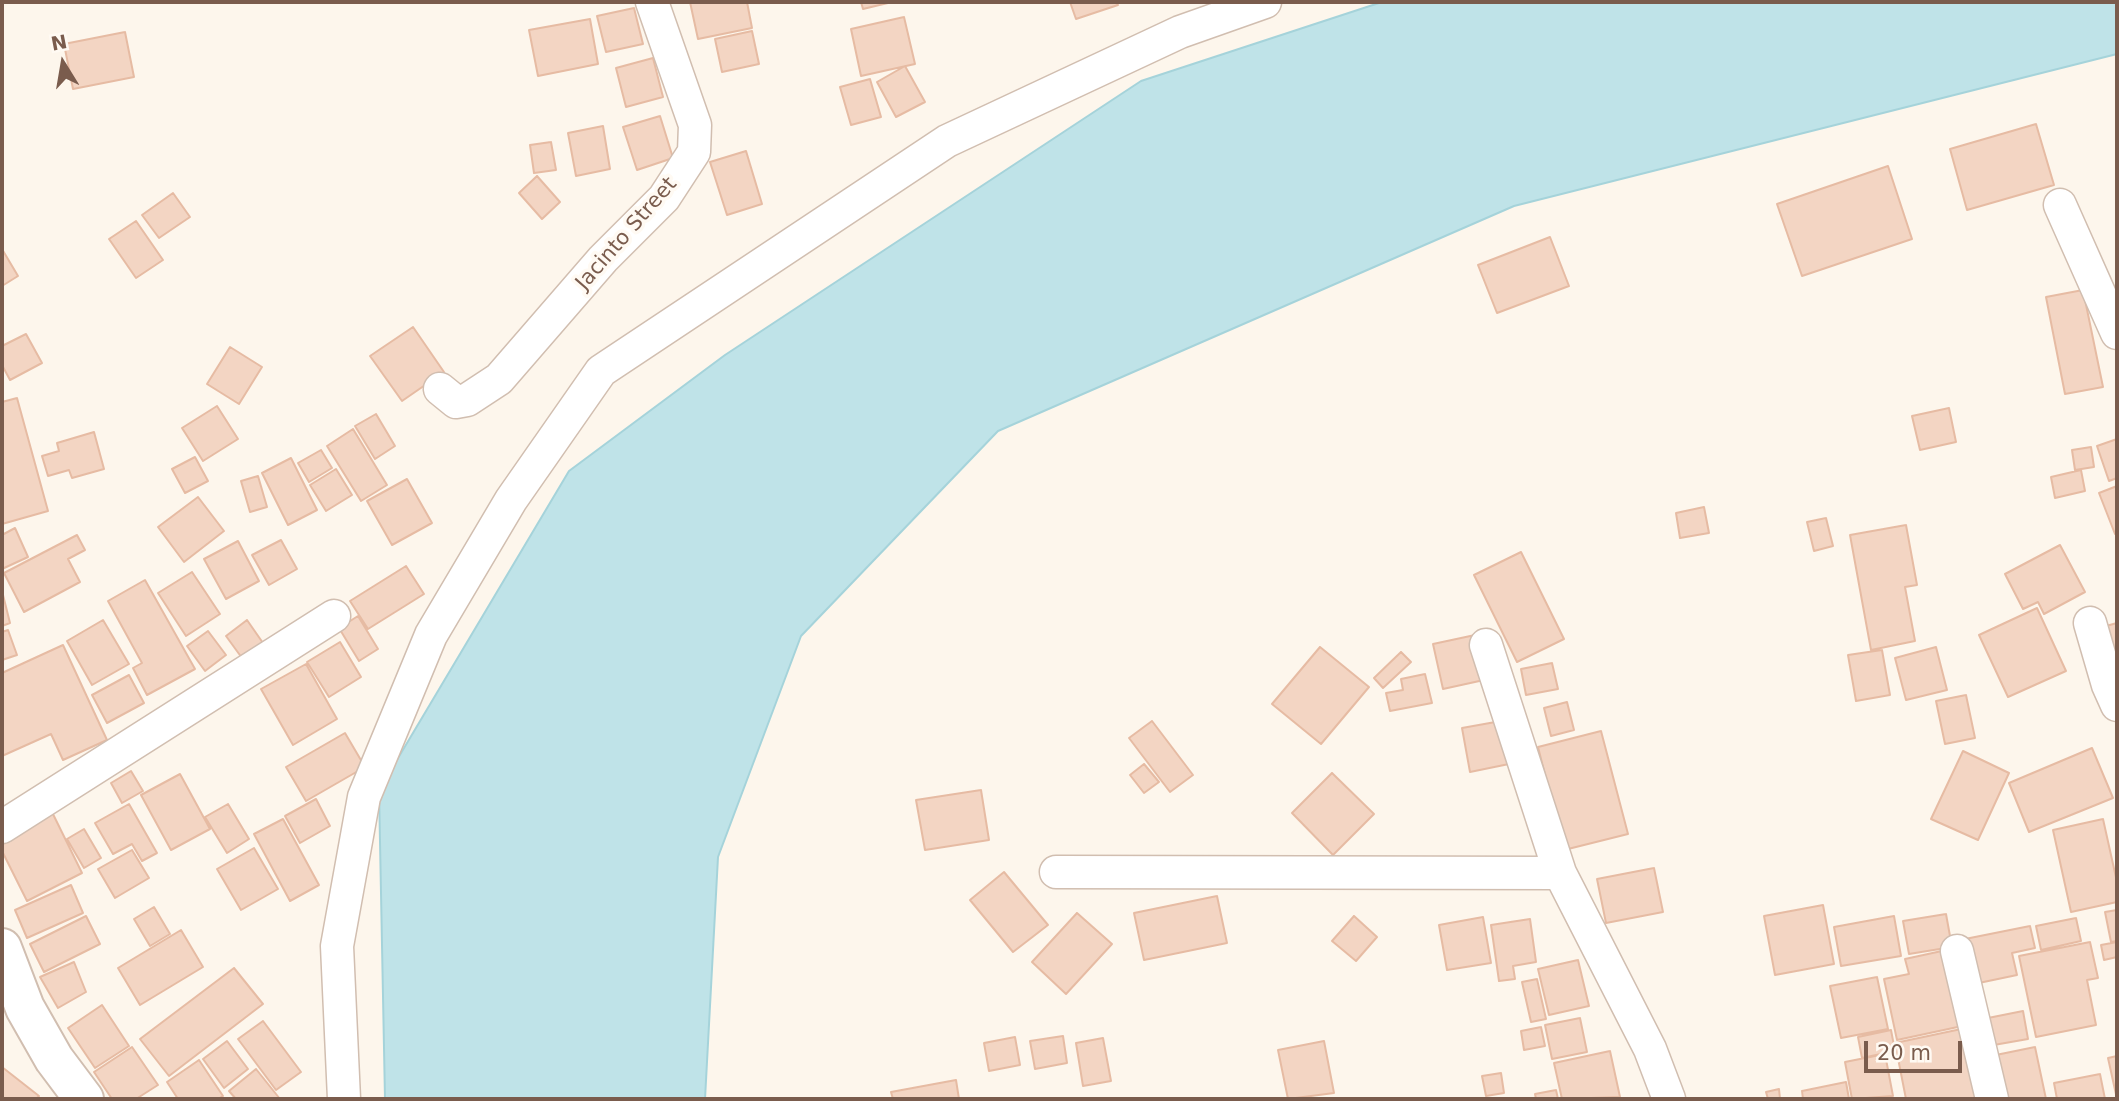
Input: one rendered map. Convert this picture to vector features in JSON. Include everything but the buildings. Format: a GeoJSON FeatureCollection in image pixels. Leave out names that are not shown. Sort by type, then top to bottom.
{"type":"FeatureCollection","features":[{"type":"Feature","properties":{"kind":"street","name":"Jacinto Street"},"geometry":{"type":"LineString","coordinates":[[440,389],[456,402],[467,400],[499,379],[603,259],[664,198],[694,152],[695,125],[652,2]]}},
{"type":"Feature","properties":{"kind":"street"},"geometry":{"type":"LineString","coordinates":[[344,1099],[337,946],[364,797],[431,635],[511,500],[601,371],[947,141],[1180,32],[1265,2]]}},
{"type":"Feature","properties":{"kind":"street"},"geometry":{"type":"LineString","coordinates":[[2060,205],[2117,333]]}},
{"type":"Feature","properties":{"kind":"street"},"geometry":{"type":"LineString","coordinates":[[2,827],[334,616]]}},
{"type":"Feature","properties":{"kind":"street"},"geometry":{"type":"LineString","coordinates":[[2090,623],[2108,685],[2117,705]]}},
{"type":"Feature","properties":{"kind":"street"},"geometry":{"type":"LineString","coordinates":[[1486,645],[1560,873],[1650,1049],[1669,1099]]}},
{"type":"Feature","properties":{"kind":"street"},"geometry":{"type":"LineString","coordinates":[[1056,872],[1560,873]]}},
{"type":"Feature","properties":{"kind":"street"},"geometry":{"type":"LineString","coordinates":[[2,948],[24,1008],[54,1059],[84,1099]]}},
{"type":"Feature","properties":{"kind":"street"},"geometry":{"type":"LineString","coordinates":[[1957,951],[1992,1099]]}},
{"type":"Feature","properties":{"kind":"water"},"geometry":{"type":"Polygon","coordinates":[[[1382,2],[2117,2],[2117,54],[1514,206],[998,431],[801,636],[718,857],[705,1099],[385,1099],[379,790],[569,471],[725,355],[1141,81],[1382,2]]]}}]}
